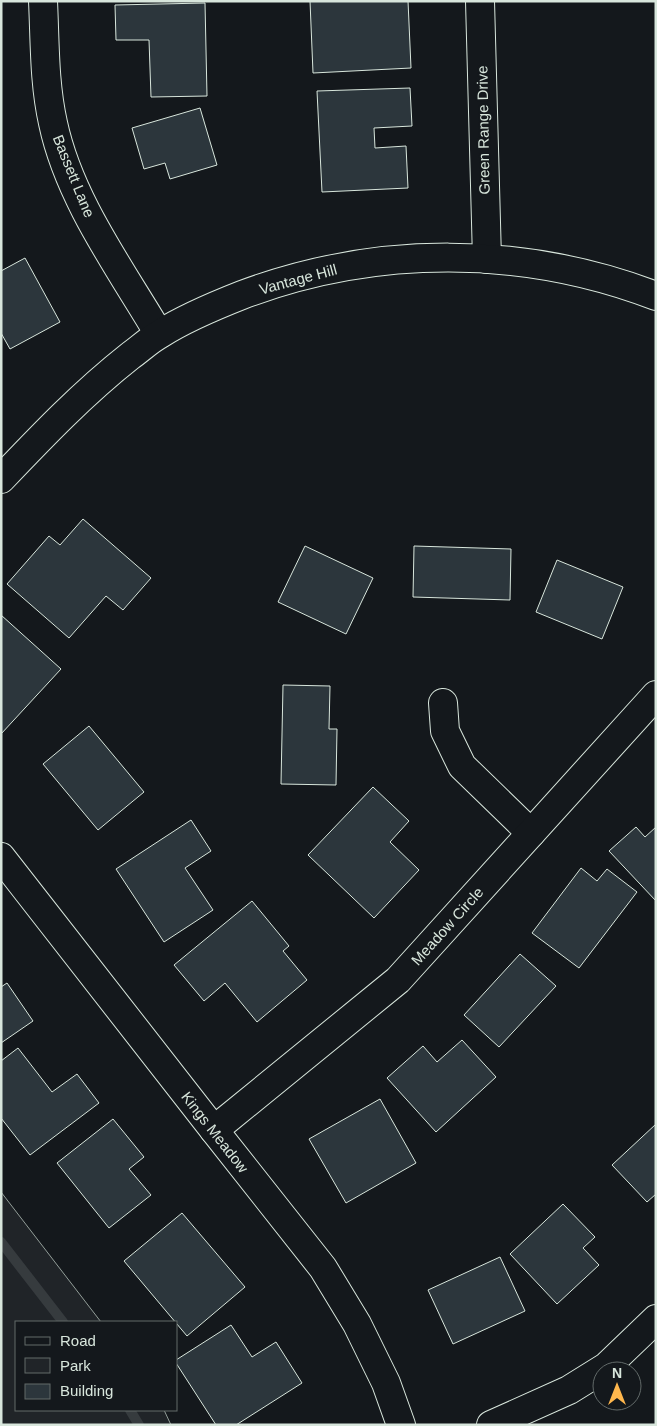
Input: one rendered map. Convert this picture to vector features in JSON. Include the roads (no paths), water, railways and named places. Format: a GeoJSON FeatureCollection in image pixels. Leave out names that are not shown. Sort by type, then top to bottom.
{"type":"FeatureCollection","features":[{"type":"Feature","properties":{"kind":"street","name":"Bassett Lane"},"geometry":{"type":"LineString","coordinates":[[43,1],[47,93],[61,154],[86,212],[159,334]]}},
{"type":"Feature","properties":{"kind":"street","name":"Green Range Drive"},"geometry":{"type":"LineString","coordinates":[[480,1],[487,258]]}},
{"type":"Feature","properties":{"kind":"street","name":"Vantage Hill"},"geometry":{"type":"LineString","coordinates":[[1,479],[60,418],[102,379],[159,334],[213,306],[270,285],[329,269],[390,260],[450,256],[487,258],[568,269],[626,285],[656,296]]}},
{"type":"Feature","properties":{"kind":"street","name":"Meadow Circle"},"geometry":{"type":"LineString","coordinates":[[214,1130],[398,980],[656,695]]}},
{"type":"Feature","properties":{"kind":"street"},"geometry":{"type":"LineString","coordinates":[[442,703],[445,731],[462,766],[531,833]]}},
{"type":"Feature","properties":{"kind":"street","name":"Kings Meadow"},"geometry":{"type":"LineString","coordinates":[[1,856],[323,1268],[358,1324],[386,1384],[401,1425]]}},
{"type":"Feature","properties":{"kind":"street"},"geometry":{"type":"LineString","coordinates":[[491,1425],[569,1390],[606,1367],[656,1319]]}},
{"type":"Feature","properties":{"kind":"waterway"},"geometry":{"type":"LineString","coordinates":[[1,1242],[62,1321]]}},
{"type":"Feature","properties":{"kind":"waterway"},"geometry":{"type":"LineString","coordinates":[[131,1411],[139,1425]]}}]}
